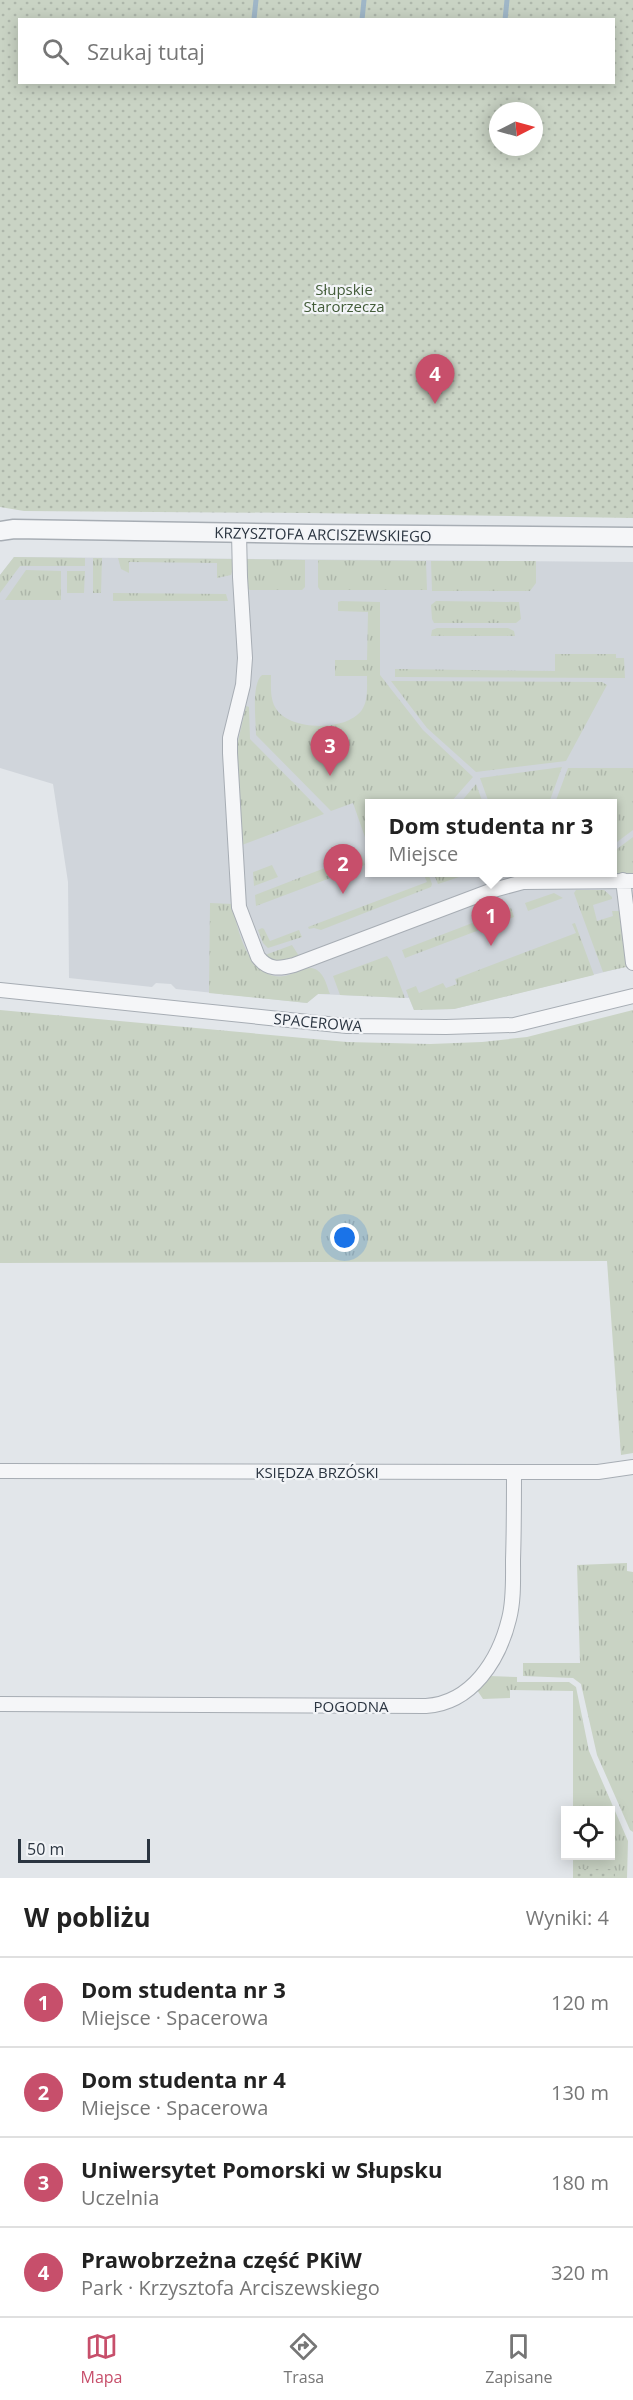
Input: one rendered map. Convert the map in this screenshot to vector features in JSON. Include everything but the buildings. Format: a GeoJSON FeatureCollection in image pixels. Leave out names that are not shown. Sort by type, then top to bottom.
{"type":"FeatureCollection","features":[{"type":"Feature","properties":{"kind":"street","name":"KRZYSZTOFA ARCISZEWSKIEGO"},"geometry":{"type":"LineString","coordinates":[[5,526],[239,533],[633,537]]}},
{"type":"Feature","properties":{"kind":"street"},"geometry":{"type":"LineString","coordinates":[[239,533],[245,658],[243,685],[230,738],[232,804],[239,907],[258,957],[263,964],[278,969],[294,966],[490,891],[523,882],[628,880],[633,963]]}},
{"type":"Feature","properties":{"kind":"street","name":"SPACEROWA"},"geometry":{"type":"LineString","coordinates":[[0,990],[347,1026],[398,1027],[514,1025],[633,996]]}},
{"type":"Feature","properties":{"kind":"street","name":"KSIĘDZA BRZÓSKI"},"geometry":{"type":"LineString","coordinates":[[0,1471],[598,1472],[633,1467]]}},
{"type":"Feature","properties":{"kind":"street","name":"POGODNA"},"geometry":{"type":"LineString","coordinates":[[0,1704],[428,1706],[451,1701],[467,1690],[487,1669],[501,1644],[509,1620],[513,1592],[514,1472]]}},
{"type":"Feature","properties":{"kind":"shaded area"},"geometry":{"type":"Polygon","coordinates":[[[14,557],[633,562],[633,965],[454,1009],[414,1010],[409,998],[318,994],[307,1003],[176,989],[171,984],[156,983],[152,987],[69,978],[68,882],[53,784],[0,768],[0,575],[14,557]]]}},
{"type":"Feature","properties":{"kind":"green space","name":"Słupskie Starorzecza"},"geometry":{"type":"Polygon","coordinates":[[[0,0],[633,0],[633,518],[24,511],[0,507],[0,0]]]}},
{"type":"Feature","properties":{"kind":"green space"},"geometry":{"type":"Polygon","coordinates":[[[14,557],[85,558],[85,566],[20,566],[0,593],[0,575],[14,557]]]}},
{"type":"Feature","properties":{"kind":"green space"},"geometry":{"type":"Polygon","coordinates":[[[93,558],[102,558],[101,593],[93,593],[93,558]]]}},
{"type":"Feature","properties":{"kind":"green space"},"geometry":{"type":"Polygon","coordinates":[[[118,558],[236,559],[231,575],[217,578],[217,563],[129,562],[129,573],[121,569],[118,558]]]}},
{"type":"Feature","properties":{"kind":"green space"},"geometry":{"type":"Polygon","coordinates":[[[244,559],[305,560],[305,587],[302,590],[250,590],[246,588],[244,559]]]}},
{"type":"Feature","properties":{"kind":"green space"},"geometry":{"type":"Polygon","coordinates":[[[318,560],[426,561],[427,590],[320,590],[318,560]]]}},
{"type":"Feature","properties":{"kind":"green space"},"geometry":{"type":"Polygon","coordinates":[[[431,561],[536,561],[536,583],[530,591],[432,591],[431,561]]]}},
{"type":"Feature","properties":{"kind":"green space"},"geometry":{"type":"Polygon","coordinates":[[[26,570],[61,571],[61,600],[5,600],[26,570]]]}},
{"type":"Feature","properties":{"kind":"green space"},"geometry":{"type":"Polygon","coordinates":[[[67,571],[85,571],[84,593],[67,593],[67,571]]]}},
{"type":"Feature","properties":{"kind":"green space"},"geometry":{"type":"Polygon","coordinates":[[[113,593],[226,594],[228,601],[113,601],[113,593]]]}},
{"type":"Feature","properties":{"kind":"green space"},"geometry":{"type":"Polygon","coordinates":[[[436,601],[519,602],[521,619],[516,623],[434,623],[431,605],[436,601]]]}},
{"type":"Feature","properties":{"kind":"green space"},"geometry":{"type":"Polygon","coordinates":[[[338,602],[380,602],[380,675],[423,730],[473,777],[454,799],[365,799],[365,837],[353,803],[331,811],[256,735],[255,694],[256,686],[262,675],[271,675],[273,703],[282,715],[292,721],[305,725],[333,725],[356,716],[363,708],[367,676],[335,676],[335,660],[367,660],[368,612],[338,611],[338,602]]]}},
{"type":"Feature","properties":{"kind":"green space"},"geometry":{"type":"Polygon","coordinates":[[[437,628],[508,628],[514,631],[515,636],[431,636],[432,630],[437,628]]]}},
{"type":"Feature","properties":{"kind":"green space"},"geometry":{"type":"Polygon","coordinates":[[[555,654],[616,654],[616,658],[624,658],[625,678],[395,677],[395,669],[555,671],[555,654]]]}},
{"type":"Feature","properties":{"kind":"green space"},"geometry":{"type":"Polygon","coordinates":[[[391,681],[602,682],[607,685],[566,761],[476,772],[427,728],[391,681]]]}},
{"type":"Feature","properties":{"kind":"green space"},"geometry":{"type":"Polygon","coordinates":[[[246,706],[249,707],[250,739],[324,814],[242,845],[236,750],[246,706]]]}},
{"type":"Feature","properties":{"kind":"green space"},"geometry":{"type":"Polygon","coordinates":[[[562,767],[550,799],[488,799],[480,778],[562,767]]]}},
{"type":"Feature","properties":{"kind":"green space"},"geometry":{"type":"Polygon","coordinates":[[[568,768],[633,768],[633,830],[617,842],[617,799],[556,799],[568,768]]]}},
{"type":"Feature","properties":{"kind":"green space"},"geometry":{"type":"Polygon","coordinates":[[[476,784],[482,799],[463,799],[476,784]]]}},
{"type":"Feature","properties":{"kind":"green space"},"geometry":{"type":"Polygon","coordinates":[[[633,837],[633,873],[617,873],[617,849],[633,837]]]}},
{"type":"Feature","properties":{"kind":"green space"},"geometry":{"type":"Polygon","coordinates":[[[361,854],[365,865],[256,906],[255,895],[361,854]]]}},
{"type":"Feature","properties":{"kind":"green space"},"geometry":{"type":"Polygon","coordinates":[[[272,865],[278,877],[254,886],[253,872],[272,865]]]}},
{"type":"Feature","properties":{"kind":"green space"},"geometry":{"type":"Polygon","coordinates":[[[425,877],[429,877],[431,887],[321,930],[308,927],[427,882],[425,877]]]}},
{"type":"Feature","properties":{"kind":"green space"},"geometry":{"type":"Polygon","coordinates":[[[435,877],[459,877],[438,884],[435,877]]]}},
{"type":"Feature","properties":{"kind":"green space"},"geometry":{"type":"Polygon","coordinates":[[[576,890],[604,890],[612,897],[612,899],[593,905],[597,921],[613,916],[612,911],[619,911],[626,967],[603,972],[574,893],[576,890]]]}},
{"type":"Feature","properties":{"kind":"green space"},"geometry":{"type":"Polygon","coordinates":[[[554,893],[563,898],[528,911],[525,903],[554,893]]]}},
{"type":"Feature","properties":{"kind":"green space"},"geometry":{"type":"Polygon","coordinates":[[[210,903],[233,904],[237,927],[247,952],[263,971],[273,976],[285,976],[313,968],[322,975],[330,994],[318,994],[307,1003],[209,993],[210,903]]]}},
{"type":"Feature","properties":{"kind":"green space"},"geometry":{"type":"Polygon","coordinates":[[[511,908],[514,917],[405,958],[402,950],[511,908]]]}},
{"type":"Feature","properties":{"kind":"green space"},"geometry":{"type":"Polygon","coordinates":[[[575,923],[594,975],[454,1009],[414,1010],[406,990],[416,986],[419,993],[443,983],[446,988],[457,984],[455,979],[576,933],[572,924],[575,923]]]}},
{"type":"Feature","properties":{"kind":"green space"},"geometry":{"type":"Polygon","coordinates":[[[262,928],[270,941],[299,930],[302,937],[268,948],[263,943],[258,930],[262,928]]]}},
{"type":"Feature","properties":{"kind":"green space"},"geometry":{"type":"Polygon","coordinates":[[[292,945],[299,956],[286,961],[278,961],[265,955],[292,945]]]}},
{"type":"Feature","properties":{"kind":"green space"},"geometry":{"type":"Polygon","coordinates":[[[387,956],[405,998],[340,995],[333,976],[387,956]]]}},
{"type":"Feature","properties":{"kind":"green space"},"geometry":{"type":"Polygon","coordinates":[[[0,1010],[347,1042],[430,1044],[527,1037],[633,1010],[633,1453],[621,1455],[607,1261],[0,1263],[0,1010]]]}},
{"type":"Feature","properties":{"kind":"green space"},"geometry":{"type":"Polygon","coordinates":[[[627,1563],[627,1571],[633,1572],[633,1832],[630,1830],[597,1755],[581,1684],[573,1678],[523,1676],[523,1663],[580,1663],[577,1565],[627,1563]]]}},
{"type":"Feature","properties":{"kind":"green space"},"geometry":{"type":"Polygon","coordinates":[[[489,1676],[517,1677],[517,1682],[569,1682],[576,1687],[589,1751],[613,1806],[573,1806],[573,1691],[510,1690],[510,1698],[483,1699],[477,1690],[489,1676]]]}},
{"type":"Feature","properties":{"kind":"green space"},"geometry":{"type":"Polygon","coordinates":[[[615,1811],[628,1841],[627,1878],[615,1878],[614,1869],[576,1869],[576,1878],[573,1878],[573,1860],[615,1860],[615,1811]]]}},
{"type":"Feature","properties":{"kind":"green space"},"geometry":{"type":"Polygon","coordinates":[[[576,1869],[615,1869],[615,1878],[576,1878],[576,1869]]]}},
{"type":"Feature","properties":{"kind":"waterway"},"geometry":{"type":"LineString","coordinates":[[254,18],[256,0]]}},
{"type":"Feature","properties":{"kind":"waterway"},"geometry":{"type":"LineString","coordinates":[[362,18],[364,0]]}},
{"type":"Feature","properties":{"kind":"waterway"},"geometry":{"type":"LineString","coordinates":[[505,18],[507,0]]}},
{"type":"Feature","properties":{"kind":"place","name":"Prawobrzeżna część PKiW"},"geometry":{"type":"Point","coordinates":[435,404]}},
{"type":"Feature","properties":{"kind":"place","name":"Uniwersytet Pomorski w Słupsku"},"geometry":{"type":"Point","coordinates":[330,776]}},
{"type":"Feature","properties":{"kind":"place","name":"Dom studenta nr 4"},"geometry":{"type":"Point","coordinates":[343,894]}},
{"type":"Feature","properties":{"kind":"place","name":"Dom studenta nr 3"},"geometry":{"type":"Point","coordinates":[491,946]}}]}
